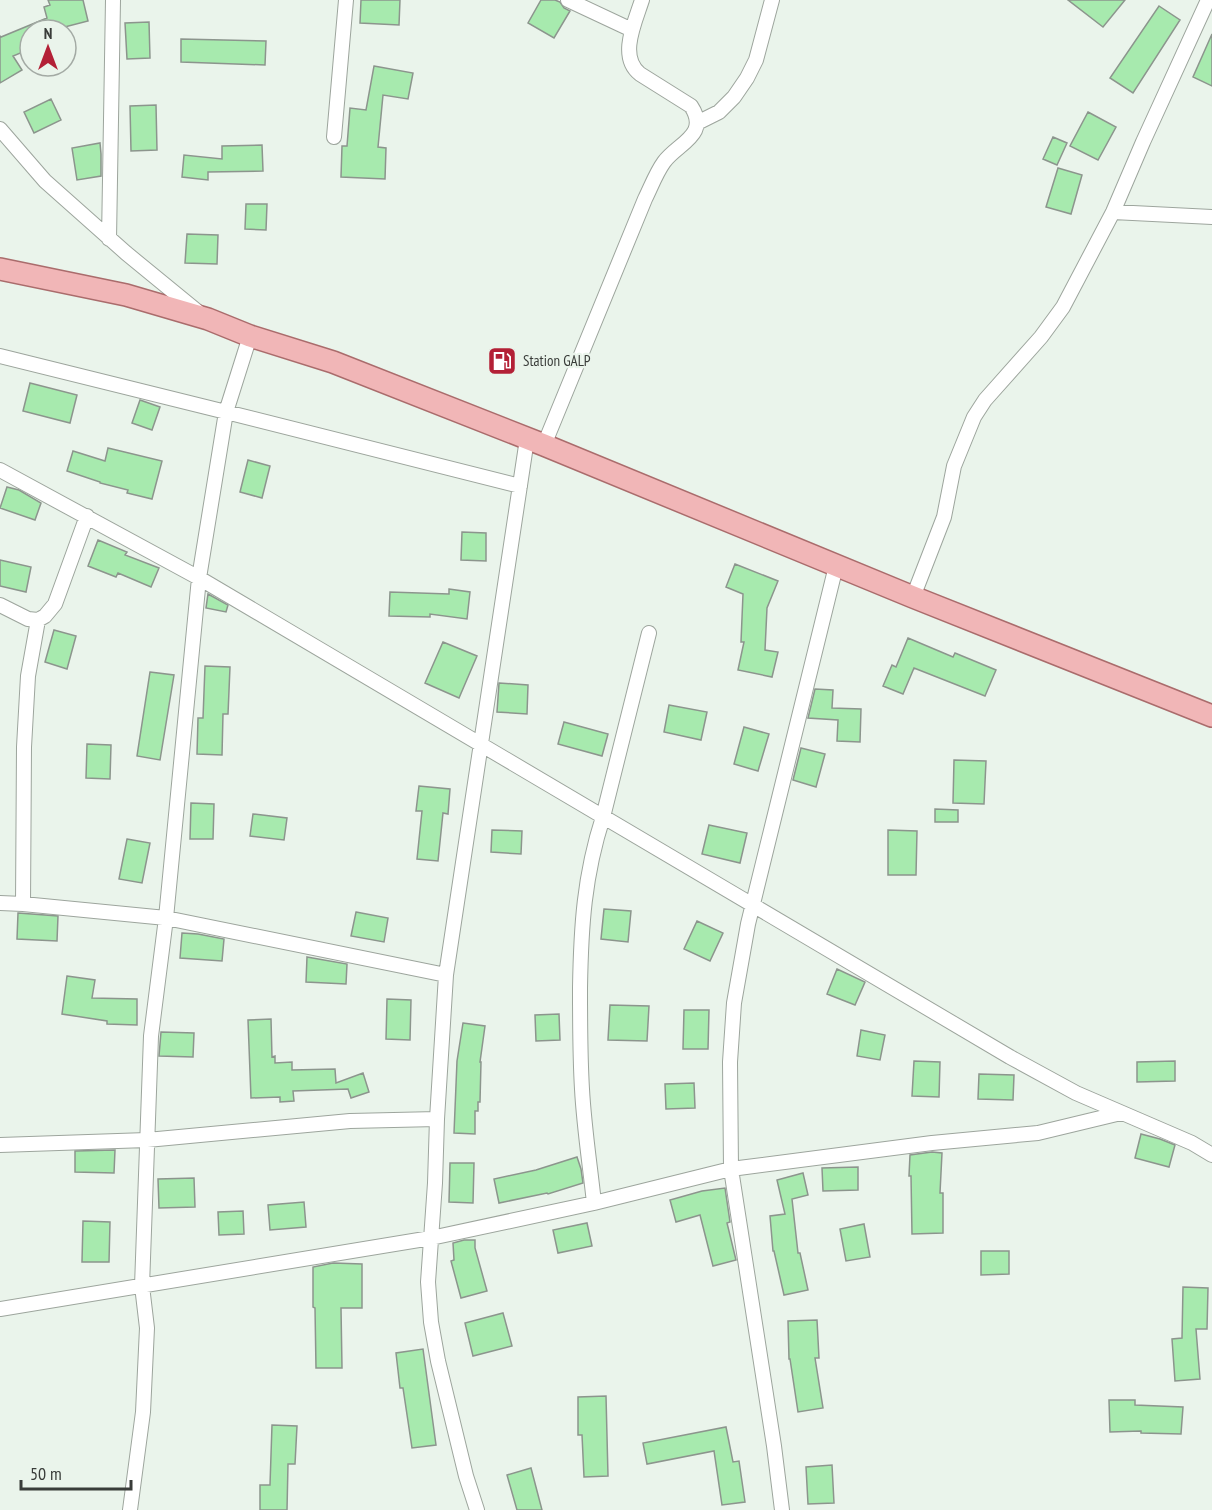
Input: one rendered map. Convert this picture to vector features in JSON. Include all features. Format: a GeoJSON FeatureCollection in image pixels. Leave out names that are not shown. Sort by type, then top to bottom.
{"type":"FeatureCollection","features":[{"type":"Feature","properties":{"kind":"main road"},"geometry":{"type":"LineString","coordinates":[[0,269],[126,294],[333,362],[1212,716]]}},
{"type":"Feature","properties":{"kind":"street"},"geometry":{"type":"LineString","coordinates":[[110,238],[113,0]]}},
{"type":"Feature","properties":{"kind":"street"},"geometry":{"type":"LineString","coordinates":[[334,137],[346,0]]}},
{"type":"Feature","properties":{"kind":"street"},"geometry":{"type":"LineString","coordinates":[[568,0],[632,30]]}},
{"type":"Feature","properties":{"kind":"street"},"geometry":{"type":"LineString","coordinates":[[477,1510],[465,1476],[438,1361],[428,1282],[446,975],[520,486],[535,442],[645,199],[664,162],[695,133],[696,114],[692,106],[634,70],[630,63],[632,30],[642,0]]}},
{"type":"Feature","properties":{"kind":"street"},"geometry":{"type":"LineString","coordinates":[[697,123],[720,112],[747,78],[756,60],[772,0]]}},
{"type":"Feature","properties":{"kind":"street"},"geometry":{"type":"LineString","coordinates":[[913,597],[944,517],[954,466],[974,417],[985,400],[1041,337],[1063,307],[1113,212],[1208,0]]}},
{"type":"Feature","properties":{"kind":"street"},"geometry":{"type":"LineString","coordinates":[[0,129],[45,181],[154,277],[207,319]]}},
{"type":"Feature","properties":{"kind":"street"},"geometry":{"type":"LineString","coordinates":[[1113,212],[1212,217]]}},
{"type":"Feature","properties":{"kind":"street"},"geometry":{"type":"LineString","coordinates":[[130,1510],[143,1412],[147,1328],[142,1287],[151,1036],[166,918],[199,578],[226,412],[249,336]]}},
{"type":"Feature","properties":{"kind":"street"},"geometry":{"type":"LineString","coordinates":[[0,356],[520,486]]}},
{"type":"Feature","properties":{"kind":"street"},"geometry":{"type":"LineString","coordinates":[[0,470],[199,578],[1010,1057],[1076,1093],[1184,1140],[1212,1155]]}},
{"type":"Feature","properties":{"kind":"street"},"geometry":{"type":"LineString","coordinates":[[0,605],[28,619],[38,620],[45,616],[55,604],[87,516]]}},
{"type":"Feature","properties":{"kind":"street"},"geometry":{"type":"LineString","coordinates":[[782,1510],[731,1169],[730,1062],[734,1003],[752,905],[836,566]]}},
{"type":"Feature","properties":{"kind":"street"},"geometry":{"type":"LineString","coordinates":[[23,904],[28,676],[38,620]]}},
{"type":"Feature","properties":{"kind":"street"},"geometry":{"type":"LineString","coordinates":[[594,1203],[582,1089],[580,1014],[581,941],[586,884],[649,633]]}},
{"type":"Feature","properties":{"kind":"street"},"geometry":{"type":"LineString","coordinates":[[0,903],[166,918],[446,975]]}},
{"type":"Feature","properties":{"kind":"street"},"geometry":{"type":"LineString","coordinates":[[0,1309],[431,1238],[594,1203],[731,1169],[1038,1132],[1121,1113]]}},
{"type":"Feature","properties":{"kind":"street"},"geometry":{"type":"LineString","coordinates":[[0,1145],[147,1140],[350,1121],[437,1119]]}},
{"type":"Feature","properties":{"kind":"building"},"geometry":{"type":"Polygon","coordinates":[[[48,0],[83,0],[88,21],[78,24],[78,18],[47,18],[44,7],[50,5],[48,0]]]}},
{"type":"Feature","properties":{"kind":"building"},"geometry":{"type":"Polygon","coordinates":[[[361,0],[400,0],[399,25],[360,23],[361,0]]]}},
{"type":"Feature","properties":{"kind":"building"},"geometry":{"type":"Polygon","coordinates":[[[541,0],[555,0],[570,11],[554,38],[528,23],[541,0]]]}},
{"type":"Feature","properties":{"kind":"building"},"geometry":{"type":"Polygon","coordinates":[[[1068,0],[1125,0],[1103,27],[1068,0]]]}},
{"type":"Feature","properties":{"kind":"building"},"geometry":{"type":"Polygon","coordinates":[[[1159,6],[1180,20],[1133,93],[1110,78],[1159,6]]]}},
{"type":"Feature","properties":{"kind":"building"},"geometry":{"type":"Polygon","coordinates":[[[149,22],[150,58],[127,59],[125,23],[149,22]]]}},
{"type":"Feature","properties":{"kind":"building"},"geometry":{"type":"Polygon","coordinates":[[[18,30],[18,54],[13,56],[18,64],[18,72],[0,83],[0,36],[18,30]]]}},
{"type":"Feature","properties":{"kind":"building"},"geometry":{"type":"Polygon","coordinates":[[[1212,34],[1212,86],[1193,77],[1212,34]]]}},
{"type":"Feature","properties":{"kind":"building"},"geometry":{"type":"Polygon","coordinates":[[[181,39],[266,41],[265,65],[181,62],[181,39]]]}},
{"type":"Feature","properties":{"kind":"building"},"geometry":{"type":"Polygon","coordinates":[[[374,66],[413,73],[408,99],[383,95],[378,147],[386,148],[385,179],[341,177],[342,146],[347,146],[350,108],[366,110],[374,66]]]}},
{"type":"Feature","properties":{"kind":"building"},"geometry":{"type":"Polygon","coordinates":[[[51,99],[61,120],[34,133],[24,112],[51,99]]]}},
{"type":"Feature","properties":{"kind":"building"},"geometry":{"type":"Polygon","coordinates":[[[156,105],[157,150],[131,151],[130,106],[156,105]]]}},
{"type":"Feature","properties":{"kind":"building"},"geometry":{"type":"Polygon","coordinates":[[[1088,112],[1116,127],[1098,160],[1070,146],[1088,112]]]}},
{"type":"Feature","properties":{"kind":"building"},"geometry":{"type":"Polygon","coordinates":[[[1053,137],[1067,143],[1057,165],[1043,159],[1053,137]]]}},
{"type":"Feature","properties":{"kind":"building"},"geometry":{"type":"Polygon","coordinates":[[[100,143],[101,176],[77,180],[72,148],[100,143]]]}},
{"type":"Feature","properties":{"kind":"building"},"geometry":{"type":"Polygon","coordinates":[[[262,145],[263,171],[208,172],[208,180],[182,177],[184,155],[222,159],[222,146],[262,145]]]}},
{"type":"Feature","properties":{"kind":"building"},"geometry":{"type":"Polygon","coordinates":[[[1058,168],[1082,175],[1071,214],[1046,207],[1058,168]]]}},
{"type":"Feature","properties":{"kind":"building"},"geometry":{"type":"Polygon","coordinates":[[[246,204],[267,204],[266,230],[245,229],[246,204]]]}},
{"type":"Feature","properties":{"kind":"building"},"geometry":{"type":"Polygon","coordinates":[[[187,234],[218,235],[217,264],[185,263],[187,234]]]}},
{"type":"Feature","properties":{"kind":"building"},"geometry":{"type":"Polygon","coordinates":[[[30,383],[77,395],[70,423],[23,411],[30,383]]]}},
{"type":"Feature","properties":{"kind":"building"},"geometry":{"type":"Polygon","coordinates":[[[140,400],[160,407],[152,430],[132,423],[140,400]]]}},
{"type":"Feature","properties":{"kind":"building"},"geometry":{"type":"Polygon","coordinates":[[[108,448],[162,461],[152,499],[127,493],[128,490],[67,471],[73,451],[105,461],[108,448]]]}},
{"type":"Feature","properties":{"kind":"building"},"geometry":{"type":"Polygon","coordinates":[[[248,460],[270,466],[262,498],[240,492],[248,460]]]}},
{"type":"Feature","properties":{"kind":"building"},"geometry":{"type":"Polygon","coordinates":[[[7,487],[19,490],[41,503],[35,520],[0,508],[7,487]]]}},
{"type":"Feature","properties":{"kind":"building"},"geometry":{"type":"Polygon","coordinates":[[[462,532],[486,533],[486,561],[461,560],[462,532]]]}},
{"type":"Feature","properties":{"kind":"building"},"geometry":{"type":"Polygon","coordinates":[[[98,540],[127,552],[125,555],[159,568],[151,587],[118,573],[116,577],[88,566],[98,540]]]}},
{"type":"Feature","properties":{"kind":"building"},"geometry":{"type":"Polygon","coordinates":[[[0,560],[31,567],[26,592],[0,586],[0,560]]]}},
{"type":"Feature","properties":{"kind":"building"},"geometry":{"type":"Polygon","coordinates":[[[735,564],[778,581],[767,608],[765,650],[778,652],[772,677],[738,670],[744,642],[741,642],[743,594],[726,587],[735,564]]]}},
{"type":"Feature","properties":{"kind":"building"},"geometry":{"type":"Polygon","coordinates":[[[449,589],[470,592],[467,619],[430,614],[430,617],[389,616],[390,592],[449,594],[449,589]]]}},
{"type":"Feature","properties":{"kind":"building"},"geometry":{"type":"Polygon","coordinates":[[[208,594],[228,605],[226,612],[206,608],[208,594]]]}},
{"type":"Feature","properties":{"kind":"building"},"geometry":{"type":"Polygon","coordinates":[[[54,630],[76,636],[67,669],[45,662],[54,630]]]}},
{"type":"Feature","properties":{"kind":"building"},"geometry":{"type":"Polygon","coordinates":[[[908,638],[953,657],[955,653],[996,670],[985,696],[914,668],[903,694],[883,686],[892,665],[896,667],[908,638]]]}},
{"type":"Feature","properties":{"kind":"building"},"geometry":{"type":"Polygon","coordinates":[[[443,642],[477,656],[459,698],[425,683],[443,642]]]}},
{"type":"Feature","properties":{"kind":"building"},"geometry":{"type":"Polygon","coordinates":[[[205,666],[230,667],[228,714],[223,714],[222,755],[197,754],[198,718],[203,718],[205,666]]]}},
{"type":"Feature","properties":{"kind":"building"},"geometry":{"type":"Polygon","coordinates":[[[150,672],[174,675],[160,760],[137,756],[150,672]]]}},
{"type":"Feature","properties":{"kind":"building"},"geometry":{"type":"Polygon","coordinates":[[[499,683],[528,685],[527,714],[497,712],[499,683]]]}},
{"type":"Feature","properties":{"kind":"building"},"geometry":{"type":"Polygon","coordinates":[[[815,689],[833,690],[832,708],[861,709],[860,742],[837,741],[838,720],[808,718],[815,689]]]}},
{"type":"Feature","properties":{"kind":"building"},"geometry":{"type":"Polygon","coordinates":[[[669,705],[707,712],[701,740],[664,732],[669,705]]]}},
{"type":"Feature","properties":{"kind":"building"},"geometry":{"type":"Polygon","coordinates":[[[564,722],[608,734],[602,756],[558,744],[564,722]]]}},
{"type":"Feature","properties":{"kind":"building"},"geometry":{"type":"Polygon","coordinates":[[[744,727],[769,734],[758,771],[734,764],[744,727]]]}},
{"type":"Feature","properties":{"kind":"building"},"geometry":{"type":"Polygon","coordinates":[[[87,744],[111,745],[110,779],[86,778],[87,744]]]}},
{"type":"Feature","properties":{"kind":"building"},"geometry":{"type":"Polygon","coordinates":[[[801,748],[825,754],[816,787],[793,780],[801,748]]]}},
{"type":"Feature","properties":{"kind":"building"},"geometry":{"type":"Polygon","coordinates":[[[954,760],[986,761],[984,804],[953,803],[954,760]]]}},
{"type":"Feature","properties":{"kind":"building"},"geometry":{"type":"Polygon","coordinates":[[[419,786],[450,789],[448,814],[443,813],[438,861],[417,859],[422,811],[416,811],[419,786]]]}},
{"type":"Feature","properties":{"kind":"building"},"geometry":{"type":"Polygon","coordinates":[[[191,803],[214,804],[213,839],[190,839],[191,803]]]}},
{"type":"Feature","properties":{"kind":"building"},"geometry":{"type":"Polygon","coordinates":[[[935,809],[958,810],[958,822],[935,822],[935,809]]]}},
{"type":"Feature","properties":{"kind":"building"},"geometry":{"type":"Polygon","coordinates":[[[253,814],[287,818],[284,840],[250,836],[253,814]]]}},
{"type":"Feature","properties":{"kind":"building"},"geometry":{"type":"Polygon","coordinates":[[[709,825],[747,833],[740,863],[702,854],[709,825]]]}},
{"type":"Feature","properties":{"kind":"building"},"geometry":{"type":"Polygon","coordinates":[[[492,830],[522,831],[521,854],[491,852],[492,830]]]}},
{"type":"Feature","properties":{"kind":"building"},"geometry":{"type":"Polygon","coordinates":[[[888,830],[917,831],[916,875],[888,875],[888,830]]]}},
{"type":"Feature","properties":{"kind":"building"},"geometry":{"type":"Polygon","coordinates":[[[127,839],[150,843],[142,883],[119,879],[127,839]]]}},
{"type":"Feature","properties":{"kind":"building"},"geometry":{"type":"Polygon","coordinates":[[[604,909],[631,911],[628,942],[601,939],[604,909]]]}},
{"type":"Feature","properties":{"kind":"building"},"geometry":{"type":"Polygon","coordinates":[[[356,912],[388,918],[384,942],[351,936],[356,912]]]}},
{"type":"Feature","properties":{"kind":"building"},"geometry":{"type":"Polygon","coordinates":[[[18,913],[58,916],[57,941],[17,939],[18,913]]]}},
{"type":"Feature","properties":{"kind":"building"},"geometry":{"type":"Polygon","coordinates":[[[697,921],[723,933],[710,961],[684,949],[697,921]]]}},
{"type":"Feature","properties":{"kind":"building"},"geometry":{"type":"Polygon","coordinates":[[[182,933],[224,939],[222,961],[180,958],[182,933]]]}},
{"type":"Feature","properties":{"kind":"building"},"geometry":{"type":"Polygon","coordinates":[[[307,957],[347,964],[346,984],[306,982],[307,957]]]}},
{"type":"Feature","properties":{"kind":"building"},"geometry":{"type":"Polygon","coordinates":[[[837,969],[865,982],[855,1005],[827,994],[837,969]]]}},
{"type":"Feature","properties":{"kind":"building"},"geometry":{"type":"Polygon","coordinates":[[[67,976],[95,980],[92,998],[137,999],[137,1025],[107,1024],[107,1021],[62,1014],[67,976]]]}},
{"type":"Feature","properties":{"kind":"building"},"geometry":{"type":"Polygon","coordinates":[[[387,999],[411,1000],[410,1040],[386,1039],[387,999]]]}},
{"type":"Feature","properties":{"kind":"building"},"geometry":{"type":"Polygon","coordinates":[[[610,1005],[649,1006],[647,1041],[608,1040],[610,1005]]]}},
{"type":"Feature","properties":{"kind":"building"},"geometry":{"type":"Polygon","coordinates":[[[684,1010],[709,1010],[708,1049],[683,1049],[684,1010]]]}},
{"type":"Feature","properties":{"kind":"building"},"geometry":{"type":"Polygon","coordinates":[[[559,1014],[560,1040],[536,1041],[535,1015],[559,1014]]]}},
{"type":"Feature","properties":{"kind":"building"},"geometry":{"type":"Polygon","coordinates":[[[271,1019],[272,1057],[275,1056],[275,1063],[292,1062],[292,1070],[335,1069],[336,1083],[363,1073],[369,1092],[351,1098],[348,1089],[293,1091],[294,1101],[280,1102],[280,1097],[251,1098],[248,1020],[271,1019]]]}},
{"type":"Feature","properties":{"kind":"building"},"geometry":{"type":"Polygon","coordinates":[[[463,1023],[485,1026],[480,1062],[480,1102],[478,1102],[478,1111],[475,1111],[475,1134],[454,1133],[457,1061],[463,1023]]]}},
{"type":"Feature","properties":{"kind":"building"},"geometry":{"type":"Polygon","coordinates":[[[861,1030],[885,1035],[880,1060],[857,1056],[861,1030]]]}},
{"type":"Feature","properties":{"kind":"building"},"geometry":{"type":"Polygon","coordinates":[[[161,1032],[194,1033],[193,1057],[159,1056],[161,1032]]]}},
{"type":"Feature","properties":{"kind":"building"},"geometry":{"type":"Polygon","coordinates":[[[914,1061],[940,1062],[939,1097],[912,1096],[914,1061]]]}},
{"type":"Feature","properties":{"kind":"building"},"geometry":{"type":"Polygon","coordinates":[[[1175,1061],[1175,1081],[1137,1082],[1137,1062],[1175,1061]]]}},
{"type":"Feature","properties":{"kind":"building"},"geometry":{"type":"Polygon","coordinates":[[[979,1074],[1014,1075],[1013,1100],[978,1099],[979,1074]]]}},
{"type":"Feature","properties":{"kind":"building"},"geometry":{"type":"Polygon","coordinates":[[[694,1083],[695,1108],[666,1109],[665,1084],[694,1083]]]}},
{"type":"Feature","properties":{"kind":"building"},"geometry":{"type":"Polygon","coordinates":[[[1141,1134],[1175,1145],[1169,1167],[1135,1158],[1141,1134]]]}},
{"type":"Feature","properties":{"kind":"building"},"geometry":{"type":"Polygon","coordinates":[[[115,1150],[114,1173],[75,1172],[75,1151],[115,1150]]]}},
{"type":"Feature","properties":{"kind":"building"},"geometry":{"type":"Polygon","coordinates":[[[942,1153],[940,1193],[943,1193],[943,1233],[912,1234],[910,1155],[942,1153]]]}},
{"type":"Feature","properties":{"kind":"building"},"geometry":{"type":"Polygon","coordinates":[[[577,1157],[583,1183],[548,1194],[499,1203],[494,1179],[536,1170],[577,1157]]]}},
{"type":"Feature","properties":{"kind":"building"},"geometry":{"type":"Polygon","coordinates":[[[450,1163],[474,1163],[473,1203],[449,1202],[450,1163]]]}},
{"type":"Feature","properties":{"kind":"building"},"geometry":{"type":"Polygon","coordinates":[[[858,1167],[858,1190],[823,1191],[822,1168],[858,1167]]]}},
{"type":"Feature","properties":{"kind":"building"},"geometry":{"type":"Polygon","coordinates":[[[803,1173],[808,1195],[792,1199],[798,1253],[800,1253],[808,1290],[784,1295],[773,1251],[770,1216],[785,1214],[777,1180],[803,1173]]]}},
{"type":"Feature","properties":{"kind":"building"},"geometry":{"type":"Polygon","coordinates":[[[194,1178],[195,1207],[159,1208],[158,1179],[194,1178]]]}},
{"type":"Feature","properties":{"kind":"building"},"geometry":{"type":"Polygon","coordinates":[[[725,1188],[730,1222],[727,1223],[736,1260],[713,1266],[700,1215],[676,1222],[670,1200],[702,1191],[725,1188]]]}},
{"type":"Feature","properties":{"kind":"building"},"geometry":{"type":"Polygon","coordinates":[[[304,1202],[306,1227],[270,1230],[268,1205],[304,1202]]]}},
{"type":"Feature","properties":{"kind":"building"},"geometry":{"type":"Polygon","coordinates":[[[243,1211],[244,1234],[219,1235],[218,1212],[243,1211]]]}},
{"type":"Feature","properties":{"kind":"building"},"geometry":{"type":"Polygon","coordinates":[[[83,1221],[110,1222],[109,1262],[82,1262],[83,1221]]]}},
{"type":"Feature","properties":{"kind":"building"},"geometry":{"type":"Polygon","coordinates":[[[587,1223],[592,1246],[558,1253],[553,1230],[587,1223]]]}},
{"type":"Feature","properties":{"kind":"building"},"geometry":{"type":"Polygon","coordinates":[[[864,1224],[870,1257],[846,1261],[840,1229],[864,1224]]]}},
{"type":"Feature","properties":{"kind":"building"},"geometry":{"type":"Polygon","coordinates":[[[475,1240],[475,1248],[487,1291],[461,1298],[451,1261],[454,1260],[453,1243],[475,1240]]]}},
{"type":"Feature","properties":{"kind":"building"},"geometry":{"type":"Polygon","coordinates":[[[981,1251],[1009,1251],[1009,1274],[981,1275],[981,1251]]]}},
{"type":"Feature","properties":{"kind":"building"},"geometry":{"type":"Polygon","coordinates":[[[333,1263],[362,1264],[362,1308],[341,1308],[342,1368],[316,1368],[313,1267],[333,1263]]]}},
{"type":"Feature","properties":{"kind":"building"},"geometry":{"type":"Polygon","coordinates":[[[1183,1287],[1208,1288],[1207,1329],[1196,1329],[1200,1379],[1175,1381],[1172,1339],[1182,1338],[1183,1287]]]}},
{"type":"Feature","properties":{"kind":"building"},"geometry":{"type":"Polygon","coordinates":[[[503,1313],[512,1346],[473,1356],[465,1323],[503,1313]]]}},
{"type":"Feature","properties":{"kind":"building"},"geometry":{"type":"Polygon","coordinates":[[[817,1320],[819,1358],[815,1358],[823,1408],[798,1412],[789,1359],[788,1321],[817,1320]]]}},
{"type":"Feature","properties":{"kind":"building"},"geometry":{"type":"Polygon","coordinates":[[[423,1349],[436,1445],[412,1448],[403,1388],[400,1388],[396,1353],[423,1349]]]}},
{"type":"Feature","properties":{"kind":"building"},"geometry":{"type":"Polygon","coordinates":[[[606,1396],[608,1476],[584,1477],[582,1435],[578,1435],[578,1397],[606,1396]]]}},
{"type":"Feature","properties":{"kind":"building"},"geometry":{"type":"Polygon","coordinates":[[[1109,1400],[1135,1400],[1135,1405],[1183,1407],[1181,1434],[1141,1433],[1141,1431],[1110,1432],[1109,1400]]]}},
{"type":"Feature","properties":{"kind":"building"},"geometry":{"type":"Polygon","coordinates":[[[272,1425],[297,1426],[295,1464],[288,1464],[287,1510],[260,1510],[260,1485],[270,1485],[272,1425]]]}},
{"type":"Feature","properties":{"kind":"building"},"geometry":{"type":"Polygon","coordinates":[[[726,1427],[733,1462],[739,1461],[745,1502],[722,1505],[714,1451],[647,1464],[643,1443],[726,1427]]]}},
{"type":"Feature","properties":{"kind":"building"},"geometry":{"type":"Polygon","coordinates":[[[832,1465],[834,1503],[808,1504],[806,1467],[832,1465]]]}},
{"type":"Feature","properties":{"kind":"building"},"geometry":{"type":"Polygon","coordinates":[[[531,1468],[542,1510],[517,1510],[507,1475],[531,1468]]]}},
{"type":"Feature","properties":{"kind":"place","name":"Station GALP"},"geometry":{"type":"Point","coordinates":[502,361]}}]}
